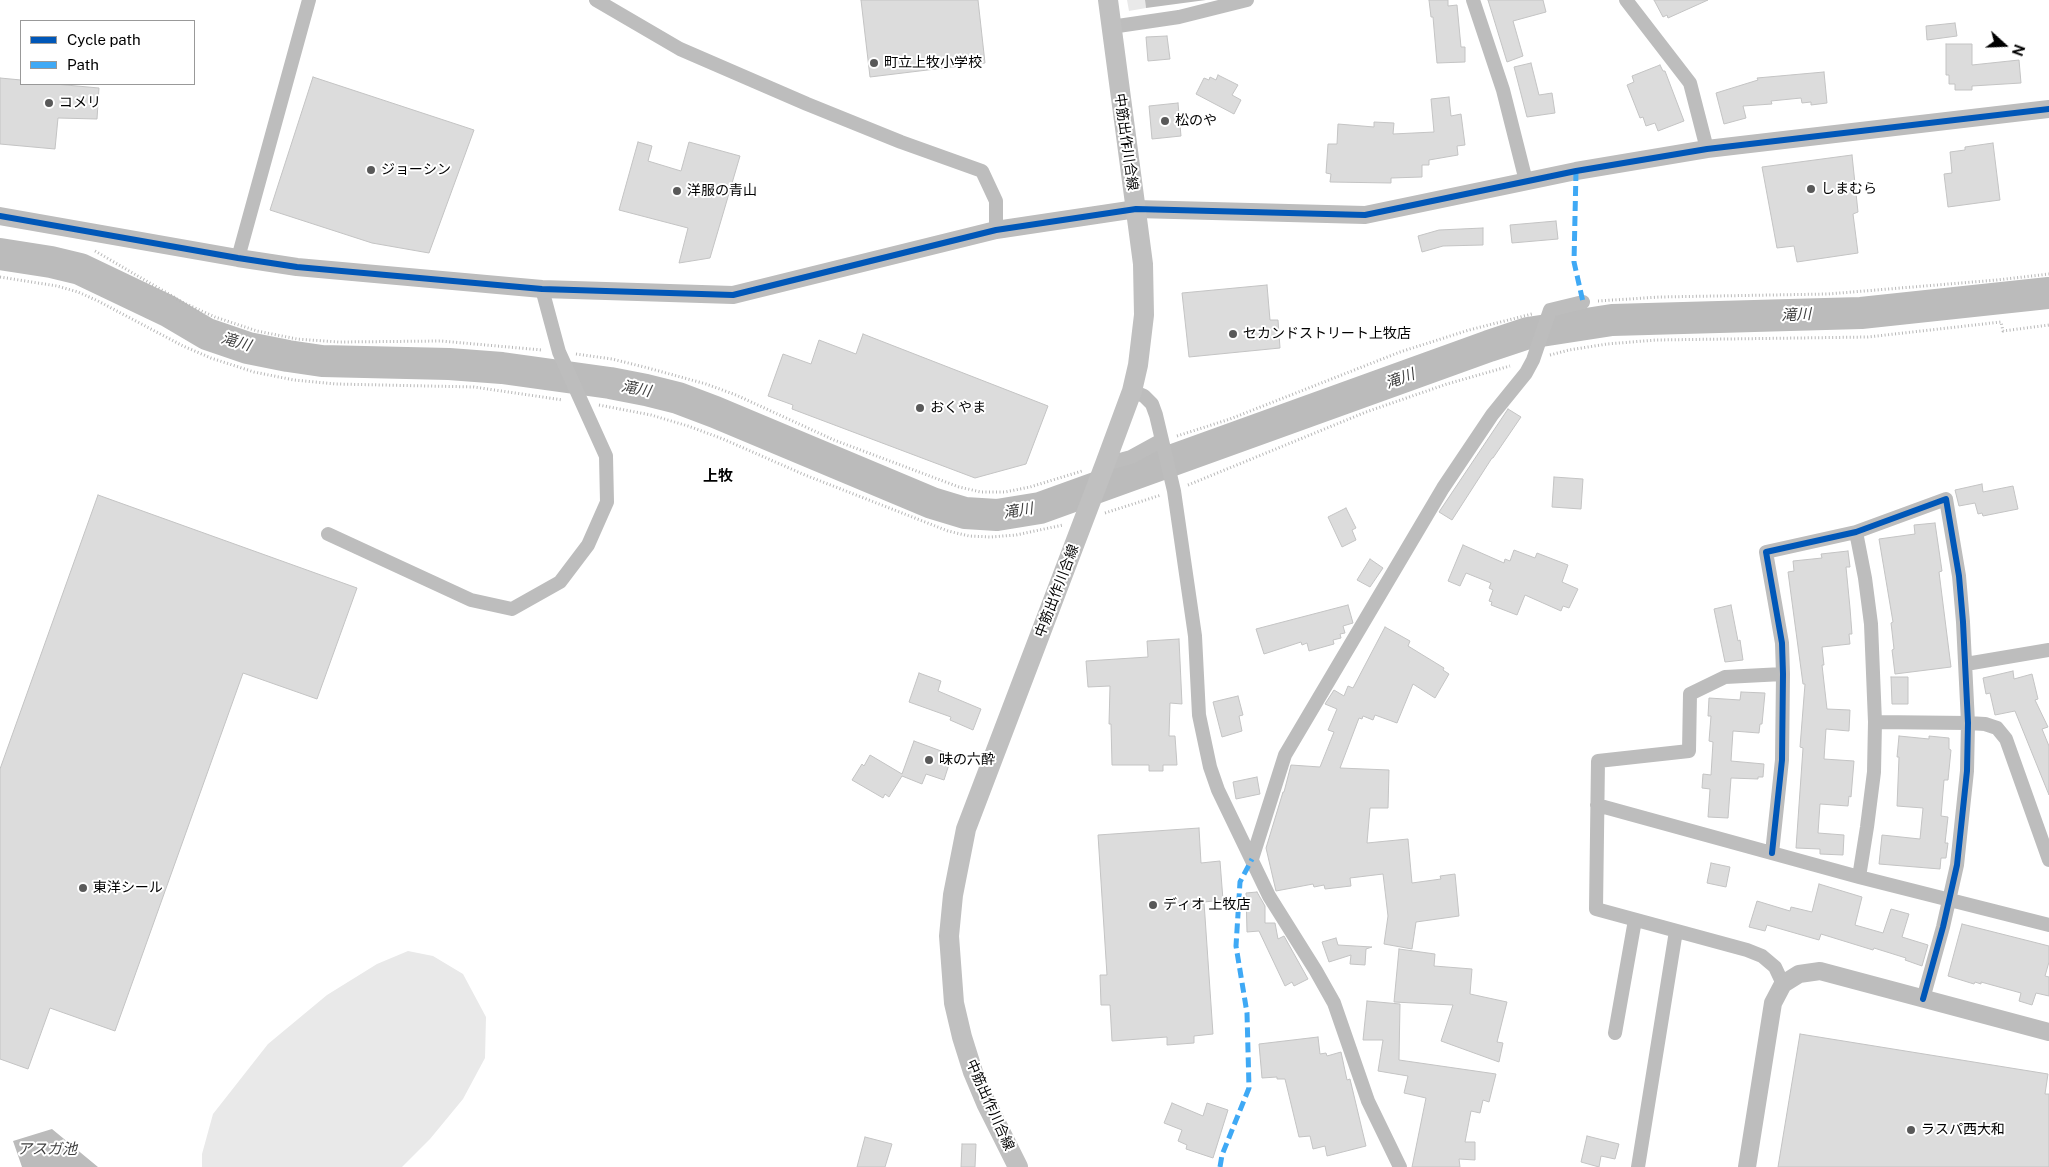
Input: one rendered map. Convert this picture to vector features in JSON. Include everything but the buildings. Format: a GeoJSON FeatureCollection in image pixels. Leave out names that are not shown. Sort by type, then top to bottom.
{"type":"FeatureCollection","features":[{"type":"Feature","properties":{"kind":"main road","name":"中筋出作川合線"},"geometry":{"type":"LineString","coordinates":[[1018,1167],[972,1072],[954,1003],[949,936],[953,895],[966,829],[1105,464],[1132,391],[1138,365],[1144,315],[1143,264],[1108,0]]}},
{"type":"Feature","properties":{"kind":"street"},"geometry":{"type":"LineString","coordinates":[[238,258],[309,0]]}},
{"type":"Feature","properties":{"kind":"street"},"geometry":{"type":"LineString","coordinates":[[596,0],[680,49],[841,118],[982,171],[996,201],[996,230]]}},
{"type":"Feature","properties":{"kind":"street"},"geometry":{"type":"LineString","coordinates":[[1111,27],[1179,17],[1247,0]]}},
{"type":"Feature","properties":{"kind":"street"},"geometry":{"type":"LineString","coordinates":[[1473,0],[1503,90],[1526,181]]}},
{"type":"Feature","properties":{"kind":"street"},"geometry":{"type":"LineString","coordinates":[[1629,1],[1690,83],[1707,149]]}},
{"type":"Feature","properties":{"kind":"street"},"geometry":{"type":"LineString","coordinates":[[0,216],[238,258],[316,268],[542,289],[733,295],[996,230],[1136,209],[1366,215],[1526,181],[1707,149],[2049,109]]}},
{"type":"Feature","properties":{"kind":"street"},"geometry":{"type":"LineString","coordinates":[[328,534],[471,600],[512,610],[560,582],[588,545],[607,502],[606,456],[560,352],[542,289]]}},
{"type":"Feature","properties":{"kind":"street"},"geometry":{"type":"LineString","coordinates":[[1252,860],[1285,755],[1443,488],[1492,415],[1526,374],[1534,360],[1550,310],[1583,302]]}},
{"type":"Feature","properties":{"kind":"street"},"geometry":{"type":"LineString","coordinates":[[1132,391],[1144,396],[1152,404],[1174,491],[1195,636],[1199,715],[1210,767],[1218,790],[1269,896],[1334,1003],[1368,1101],[1400,1167]]}},
{"type":"Feature","properties":{"kind":"street"},"geometry":{"type":"LineString","coordinates":[[1105,464],[1131,458],[1162,440]]}},
{"type":"Feature","properties":{"kind":"street"},"geometry":{"type":"LineString","coordinates":[[1772,853],[1782,760],[1783,674],[1780,634],[1766,552],[1856,532],[1946,499],[1959,576],[1966,664],[1967,772],[1962,827],[1950,901],[1923,999]]}},
{"type":"Feature","properties":{"kind":"street"},"geometry":{"type":"LineString","coordinates":[[1856,532],[1872,624],[1875,722],[1874,772],[1859,877]]}},
{"type":"Feature","properties":{"kind":"street"},"geometry":{"type":"LineString","coordinates":[[1966,664],[2049,650]]}},
{"type":"Feature","properties":{"kind":"street"},"geometry":{"type":"LineString","coordinates":[[1783,674],[1725,678],[1690,694],[1688,751],[1598,761],[1596,909],[1747,950],[1762,956],[1775,967],[1783,984]]}},
{"type":"Feature","properties":{"kind":"street"},"geometry":{"type":"LineString","coordinates":[[1875,722],[1968,723],[1985,724],[1997,728],[2006,740],[2049,860]]}},
{"type":"Feature","properties":{"kind":"street"},"geometry":{"type":"LineString","coordinates":[[1597,805],[1859,877],[2049,925]]}},
{"type":"Feature","properties":{"kind":"street"},"geometry":{"type":"LineString","coordinates":[[1615,1033],[1635,920]]}},
{"type":"Feature","properties":{"kind":"street"},"geometry":{"type":"LineString","coordinates":[[1638,1167],[1676,931]]}},
{"type":"Feature","properties":{"kind":"street"},"geometry":{"type":"LineString","coordinates":[[1746,1167],[1773,1003],[1783,984],[1790,978],[1799,974],[1820,971],[2049,1032]]}},
{"type":"Feature","properties":{"kind":"path"},"geometry":{"type":"LineString","coordinates":[[1583,302],[1660,297],[1828,294],[2049,274]]}},
{"type":"Feature","properties":{"kind":"path"},"geometry":{"type":"LineString","coordinates":[[0,277],[57,286],[78,292],[183,346],[254,372],[294,380],[336,384],[474,387],[622,409],[688,426],[724,439],[805,475],[948,531],[969,536],[991,537],[1038,531],[1084,520],[1174,491],[1366,412],[1446,384],[1569,350],[1607,344],[1656,340],[1868,337],[2001,322],[2002,331],[2049,325]]}},
{"type":"Feature","properties":{"kind":"path"},"geometry":{"type":"LineString","coordinates":[[1162,440],[1230,419],[1400,352],[1469,330],[1550,310]]}},
{"type":"Feature","properties":{"kind":"shaded area"},"geometry":{"type":"Polygon","coordinates":[[[1127,0],[1145,0],[1146,8],[1129,11],[1127,0]]]}},
{"type":"Feature","properties":{"kind":"shaded area"},"geometry":{"type":"Polygon","coordinates":[[[408,951],[433,956],[463,974],[486,1017],[485,1058],[463,1099],[430,1139],[402,1167],[202,1167],[202,1154],[213,1114],[268,1044],[327,995],[377,964],[408,951]]]}},
{"type":"Feature","properties":{"kind":"water"},"geometry":{"type":"Polygon","coordinates":[[[1145,0],[1206,0],[1146,8],[1145,0]]]}},
{"type":"Feature","properties":{"kind":"water","name":"アスガ池"},"geometry":{"type":"Polygon","coordinates":[[[52,1129],[98,1167],[22,1167],[13,1141],[52,1129]]]}},
{"type":"Feature","properties":{"kind":"waterway","name":"滝川"},"geometry":{"type":"LineString","coordinates":[[0,254],[51,262],[80,269],[168,311],[207,334],[248,348],[322,361],[449,364],[502,368],[610,383],[678,398],[932,503],[965,513],[997,515],[1040,508],[1528,333],[1612,320],[1861,313],[2049,293]]}},
{"type":"Feature","properties":{"kind":"marked path"},"geometry":{"type":"LineString","coordinates":[[1576,171],[1574,262],[1583,302]]}},
{"type":"Feature","properties":{"kind":"marked path"},"geometry":{"type":"LineString","coordinates":[[1220,1167],[1222,1155],[1249,1088],[1247,1013],[1236,946],[1240,882],[1252,859]]}},
{"type":"Feature","properties":{"kind":"cycle path"},"geometry":{"type":"LineString","coordinates":[[0,216],[297,267],[542,289],[733,295],[996,230],[1136,209],[1365,215],[1576,171],[1707,149],[2049,109]]}},
{"type":"Feature","properties":{"kind":"cycle path"},"geometry":{"type":"LineString","coordinates":[[1772,853],[1782,760],[1783,674],[1782,643],[1766,552],[1856,532],[1946,499],[1959,576],[1963,622],[1968,723],[1967,771],[1957,865],[1943,927],[1923,999]]}},
{"type":"Feature","properties":{"kind":"place","name":"町立上牧小学校"},"geometry":{"type":"Point","coordinates":[874,63]}},
{"type":"Feature","properties":{"kind":"place","name":"コメリ"},"geometry":{"type":"Point","coordinates":[49,103]}},
{"type":"Feature","properties":{"kind":"place","name":"松のや"},"geometry":{"type":"Point","coordinates":[1165,121]}},
{"type":"Feature","properties":{"kind":"place","name":"ジョーシン"},"geometry":{"type":"Point","coordinates":[371,170]}},
{"type":"Feature","properties":{"kind":"place","name":"しまむら"},"geometry":{"type":"Point","coordinates":[1811,189]}},
{"type":"Feature","properties":{"kind":"place","name":"洋服の青山"},"geometry":{"type":"Point","coordinates":[677,191]}},
{"type":"Feature","properties":{"kind":"place","name":"セカンドストリート上牧店"},"geometry":{"type":"Point","coordinates":[1233,334]}},
{"type":"Feature","properties":{"kind":"place","name":"おくやま"},"geometry":{"type":"Point","coordinates":[920,408]}},
{"type":"Feature","properties":{"kind":"place","name":"味の六酔"},"geometry":{"type":"Point","coordinates":[929,760]}},
{"type":"Feature","properties":{"kind":"place","name":"東洋シール"},"geometry":{"type":"Point","coordinates":[83,888]}},
{"type":"Feature","properties":{"kind":"place","name":"ディオ 上牧店"},"geometry":{"type":"Point","coordinates":[1153,905]}},
{"type":"Feature","properties":{"kind":"place","name":"ラスパ西大和"},"geometry":{"type":"Point","coordinates":[1911,1130]}},
{"type":"Feature","properties":{"kind":"district","name":"上牧"},"geometry":{"type":"Point","coordinates":[718,476]}}]}
